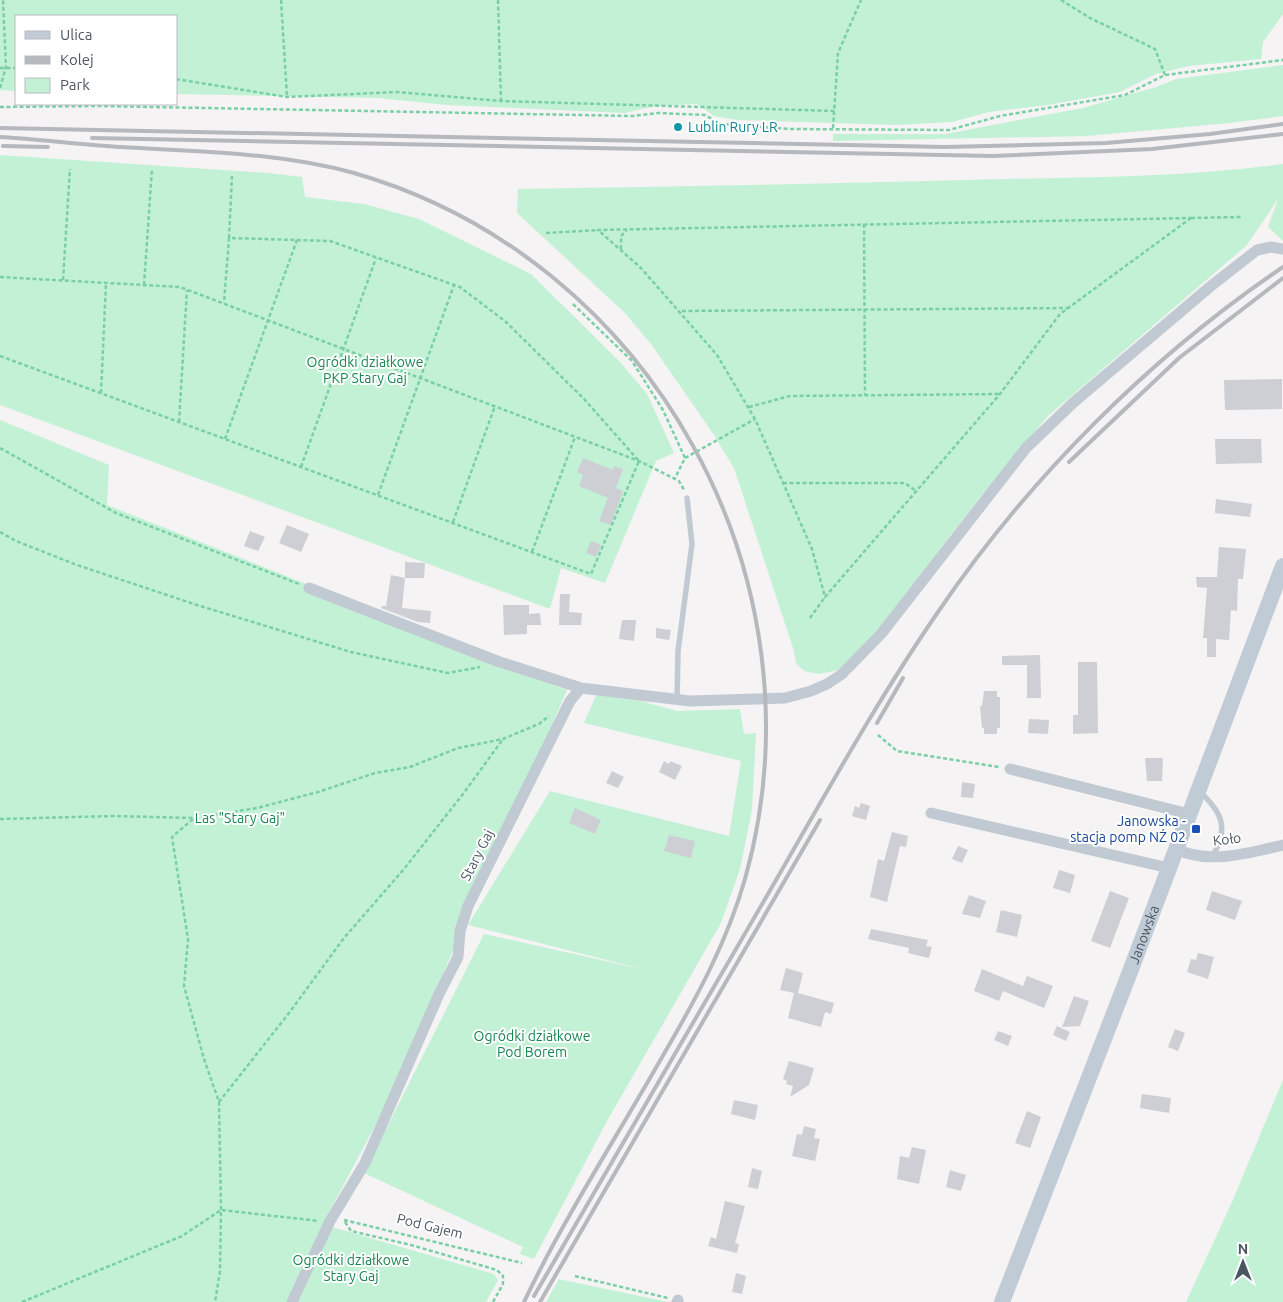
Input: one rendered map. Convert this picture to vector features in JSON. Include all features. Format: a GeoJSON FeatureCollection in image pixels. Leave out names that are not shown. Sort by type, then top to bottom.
{"type":"FeatureCollection","features":[{"type":"Feature","properties":{"kind":"street"},"geometry":{"type":"LineString","coordinates":[[309,588],[497,661],[581,688],[615,690],[677,700],[785,698],[811,691],[828,684],[842,674],[881,634],[1026,448],[1074,402],[1249,256],[1264,248],[1283,249]]}},
{"type":"Feature","properties":{"kind":"street","name":"Janowska"},"geometry":{"type":"LineString","coordinates":[[1002,1302],[1283,566]]}},
{"type":"Feature","properties":{"kind":"street","name":"Stary Gaj"},"geometry":{"type":"LineString","coordinates":[[292,1302],[330,1221],[365,1163],[439,994],[458,957],[460,931],[468,906],[570,701],[581,688]]}},
{"type":"Feature","properties":{"kind":"street"},"geometry":{"type":"LineString","coordinates":[[1010,768],[1188,814]]}},
{"type":"Feature","properties":{"kind":"street"},"geometry":{"type":"LineString","coordinates":[[931,813],[1169,868]]}},
{"type":"Feature","properties":{"kind":"street","name":"Koło"},"geometry":{"type":"LineString","coordinates":[[1176,849],[1190,856],[1222,857],[1283,844]]}},
{"type":"Feature","properties":{"kind":"lane"},"geometry":{"type":"LineString","coordinates":[[677,700],[678,651],[692,544],[687,498]]}},
{"type":"Feature","properties":{"kind":"lane"},"geometry":{"type":"LineString","coordinates":[[1198,789],[1218,811],[1223,825],[1221,842],[1212,857]]}},
{"type":"Feature","properties":{"kind":"path"},"geometry":{"type":"LineString","coordinates":[[0,88],[6,67],[3,0]]}},
{"type":"Feature","properties":{"kind":"path"},"geometry":{"type":"LineString","coordinates":[[281,0],[287,97]]}},
{"type":"Feature","properties":{"kind":"path"},"geometry":{"type":"LineString","coordinates":[[498,0],[501,101]]}},
{"type":"Feature","properties":{"kind":"path"},"geometry":{"type":"LineString","coordinates":[[833,128],[838,53],[861,0]]}},
{"type":"Feature","properties":{"kind":"path"},"geometry":{"type":"LineString","coordinates":[[1061,0],[1090,18],[1155,49],[1165,75]]}},
{"type":"Feature","properties":{"kind":"path"},"geometry":{"type":"LineString","coordinates":[[0,107],[40,105],[633,116],[658,113],[705,116],[720,124],[790,129],[949,130],[1000,116],[1125,95],[1165,75],[1283,60]]}},
{"type":"Feature","properties":{"kind":"path"},"geometry":{"type":"LineString","coordinates":[[0,68],[15,68]]}},
{"type":"Feature","properties":{"kind":"path"},"geometry":{"type":"LineString","coordinates":[[178,79],[287,97],[397,92],[501,101],[834,111]]}},
{"type":"Feature","properties":{"kind":"path"},"geometry":{"type":"LineString","coordinates":[[63,280],[70,169]]}},
{"type":"Feature","properties":{"kind":"path"},"geometry":{"type":"LineString","coordinates":[[144,285],[152,169]]}},
{"type":"Feature","properties":{"kind":"path"},"geometry":{"type":"LineString","coordinates":[[224,303],[232,176]]}},
{"type":"Feature","properties":{"kind":"path"},"geometry":{"type":"LineString","coordinates":[[546,233],[628,229],[1241,217]]}},
{"type":"Feature","properties":{"kind":"path"},"geometry":{"type":"LineString","coordinates":[[810,618],[825,597],[1000,394],[1060,314],[1191,218]]}},
{"type":"Feature","properties":{"kind":"path"},"geometry":{"type":"LineString","coordinates":[[864,224],[865,395]]}},
{"type":"Feature","properties":{"kind":"path"},"geometry":{"type":"LineString","coordinates":[[621,250],[621,236],[628,229]]}},
{"type":"Feature","properties":{"kind":"path"},"geometry":{"type":"LineString","coordinates":[[598,230],[641,268],[681,311],[717,355],[749,407],[783,483],[812,549],[825,597]]}},
{"type":"Feature","properties":{"kind":"path"},"geometry":{"type":"LineString","coordinates":[[229,238],[330,241],[460,287],[506,322],[584,399],[639,461]]}},
{"type":"Feature","properties":{"kind":"path"},"geometry":{"type":"LineString","coordinates":[[225,439],[297,240]]}},
{"type":"Feature","properties":{"kind":"path"},"geometry":{"type":"LineString","coordinates":[[301,467],[345,350],[376,258]]}},
{"type":"Feature","properties":{"kind":"path"},"geometry":{"type":"LineString","coordinates":[[0,277],[144,285],[187,290],[639,461],[679,481],[687,498]]}},
{"type":"Feature","properties":{"kind":"path"},"geometry":{"type":"LineString","coordinates":[[101,393],[106,283]]}},
{"type":"Feature","properties":{"kind":"path"},"geometry":{"type":"LineString","coordinates":[[378,495],[454,284]]}},
{"type":"Feature","properties":{"kind":"path"},"geometry":{"type":"LineString","coordinates":[[179,422],[187,290]]}},
{"type":"Feature","properties":{"kind":"path"},"geometry":{"type":"LineString","coordinates":[[573,304],[632,361],[663,410],[685,458]]}},
{"type":"Feature","properties":{"kind":"path"},"geometry":{"type":"LineString","coordinates":[[681,311],[1070,308]]}},
{"type":"Feature","properties":{"kind":"path"},"geometry":{"type":"LineString","coordinates":[[0,356],[591,574],[639,461]]}},
{"type":"Feature","properties":{"kind":"path"},"geometry":{"type":"LineString","coordinates":[[749,407],[790,396],[1000,394]]}},
{"type":"Feature","properties":{"kind":"path"},"geometry":{"type":"LineString","coordinates":[[453,523],[496,406]]}},
{"type":"Feature","properties":{"kind":"path"},"geometry":{"type":"LineString","coordinates":[[675,478],[685,458],[754,419]]}},
{"type":"Feature","properties":{"kind":"path"},"geometry":{"type":"LineString","coordinates":[[532,552],[575,436]]}},
{"type":"Feature","properties":{"kind":"path"},"geometry":{"type":"LineString","coordinates":[[0,448],[116,513],[309,588]]}},
{"type":"Feature","properties":{"kind":"path"},"geometry":{"type":"LineString","coordinates":[[783,483],[904,483],[916,491]]}},
{"type":"Feature","properties":{"kind":"path"},"geometry":{"type":"LineString","coordinates":[[0,532],[16,541],[77,565],[197,605],[351,652],[448,673],[481,667],[497,661]]}},
{"type":"Feature","properties":{"kind":"path"},"geometry":{"type":"LineString","coordinates":[[0,819],[113,816],[194,818],[257,808],[318,792],[375,773],[410,767],[458,748],[503,739],[539,724],[570,701]]}},
{"type":"Feature","properties":{"kind":"path"},"geometry":{"type":"LineString","coordinates":[[878,735],[897,751],[1010,768]]}},
{"type":"Feature","properties":{"kind":"path"},"geometry":{"type":"LineString","coordinates":[[219,1102],[290,1013],[344,938],[404,869],[503,739]]}},
{"type":"Feature","properties":{"kind":"path"},"geometry":{"type":"LineString","coordinates":[[194,818],[172,837],[188,939],[184,986],[204,1059],[219,1102],[220,1271],[215,1302]]}},
{"type":"Feature","properties":{"kind":"path"},"geometry":{"type":"LineString","coordinates":[[22,1302],[182,1236],[221,1210]]}},
{"type":"Feature","properties":{"kind":"path","name":"Pod Gajem"},"geometry":{"type":"LineString","coordinates":[[221,1210],[330,1221],[344,1220],[522,1263]]}},
{"type":"Feature","properties":{"kind":"path"},"geometry":{"type":"LineString","coordinates":[[344,1220],[351,1231],[411,1245],[497,1270],[503,1276],[503,1284],[493,1302]]}},
{"type":"Feature","properties":{"kind":"path"},"geometry":{"type":"LineString","coordinates":[[575,1276],[677,1301]]}},
{"type":"Feature","properties":{"kind":"green space"},"geometry":{"type":"Polygon","coordinates":[[[0,0],[1283,0],[1283,14],[1263,42],[1261,59],[1189,66],[1156,74],[1120,92],[1048,105],[989,112],[952,122],[896,125],[737,120],[714,116],[697,104],[656,106],[624,113],[447,105],[378,98],[178,94],[178,15],[15,15],[15,91],[0,90],[0,0]]]}},
{"type":"Feature","properties":{"kind":"green space"},"geometry":{"type":"Polygon","coordinates":[[[1283,65],[1283,116],[1087,136],[833,141],[833,134],[945,134],[1083,108],[1156,87],[1176,79],[1283,65]]]}},
{"type":"Feature","properties":{"kind":"green space","name":"Ogródki działkowe PKP Stary Gaj"},"geometry":{"type":"Polygon","coordinates":[[[0,155],[268,173],[302,177],[305,197],[364,204],[419,219],[531,274],[620,362],[647,394],[674,453],[656,461],[605,583],[561,568],[550,609],[0,405],[0,155]]]}},
{"type":"Feature","properties":{"kind":"green space"},"geometry":{"type":"Polygon","coordinates":[[[1283,164],[1283,241],[1268,227],[1278,199],[1247,245],[1048,416],[978,500],[875,633],[838,670],[819,674],[804,671],[796,663],[794,651],[734,468],[714,435],[651,344],[624,312],[517,213],[518,189],[1126,176],[1205,172],[1283,164]]]}},
{"type":"Feature","properties":{"kind":"green space","name":"Las \"Stary Gaj\""},"geometry":{"type":"Polygon","coordinates":[[[0,420],[109,465],[107,505],[349,601],[478,658],[567,690],[384,1109],[328,1214],[289,1302],[0,1302],[0,420]]]}},
{"type":"Feature","properties":{"kind":"green space","name":"Ogródki działkowe Pod Borem"},"geometry":{"type":"Polygon","coordinates":[[[596,695],[637,700],[677,711],[740,709],[744,734],[756,733],[752,810],[740,869],[721,923],[607,1121],[534,1259],[520,1254],[523,1247],[364,1173],[484,934],[646,970],[468,925],[550,791],[729,836],[741,761],[584,723],[596,695]]]}},
{"type":"Feature","properties":{"kind":"green space"},"geometry":{"type":"Polygon","coordinates":[[[1283,1080],[1283,1302],[1186,1302],[1232,1202],[1283,1080]]]}},
{"type":"Feature","properties":{"kind":"green space","name":"Ogródki działkowe Stary Gaj"},"geometry":{"type":"Polygon","coordinates":[[[332,1227],[494,1274],[498,1280],[486,1302],[298,1302],[332,1227]]]}},
{"type":"Feature","properties":{"kind":"green space"},"geometry":{"type":"Polygon","coordinates":[[[559,1279],[563,1280],[668,1302],[546,1302],[559,1279]]]}},
{"type":"Feature","properties":{"kind":"building"},"geometry":{"type":"Polygon","coordinates":[[[1282,379],[1282,409],[1225,410],[1224,380],[1282,379]]]}},
{"type":"Feature","properties":{"kind":"building"},"geometry":{"type":"Polygon","coordinates":[[[1215,439],[1261,439],[1262,463],[1216,464],[1215,439]]]}},
{"type":"Feature","properties":{"kind":"building"},"geometry":{"type":"Polygon","coordinates":[[[583,458],[613,470],[614,466],[623,469],[616,488],[623,491],[611,525],[599,521],[608,498],[579,486],[583,475],[577,472],[583,458]]]}},
{"type":"Feature","properties":{"kind":"building"},"geometry":{"type":"Polygon","coordinates":[[[1216,499],[1252,504],[1250,517],[1215,513],[1216,499]]]}},
{"type":"Feature","properties":{"kind":"building"},"geometry":{"type":"Polygon","coordinates":[[[287,525],[309,534],[301,552],[279,543],[287,525]]]}},
{"type":"Feature","properties":{"kind":"building"},"geometry":{"type":"Polygon","coordinates":[[[250,531],[265,537],[258,551],[244,546],[250,531]]]}},
{"type":"Feature","properties":{"kind":"building"},"geometry":{"type":"Polygon","coordinates":[[[591,541],[601,545],[596,557],[586,553],[591,541]]]}},
{"type":"Feature","properties":{"kind":"building"},"geometry":{"type":"Polygon","coordinates":[[[1219,547],[1246,549],[1243,579],[1238,579],[1237,611],[1231,610],[1229,640],[1216,639],[1216,657],[1207,657],[1207,638],[1203,638],[1207,588],[1197,587],[1196,577],[1217,577],[1219,547]]]}},
{"type":"Feature","properties":{"kind":"building"},"geometry":{"type":"Polygon","coordinates":[[[405,562],[425,563],[424,578],[405,578],[405,562]]]}},
{"type":"Feature","properties":{"kind":"building"},"geometry":{"type":"Polygon","coordinates":[[[391,575],[405,578],[402,608],[431,611],[430,623],[418,622],[381,608],[386,606],[391,575]]]}},
{"type":"Feature","properties":{"kind":"building"},"geometry":{"type":"Polygon","coordinates":[[[560,594],[570,594],[569,612],[582,613],[581,625],[559,625],[560,594]]]}},
{"type":"Feature","properties":{"kind":"building"},"geometry":{"type":"Polygon","coordinates":[[[503,605],[529,605],[529,614],[540,613],[541,625],[527,625],[527,634],[504,635],[503,605]]]}},
{"type":"Feature","properties":{"kind":"building"},"geometry":{"type":"Polygon","coordinates":[[[622,620],[636,620],[634,641],[619,639],[622,620]]]}},
{"type":"Feature","properties":{"kind":"building"},"geometry":{"type":"Polygon","coordinates":[[[656,628],[671,630],[669,640],[656,638],[656,628]]]}},
{"type":"Feature","properties":{"kind":"building"},"geometry":{"type":"Polygon","coordinates":[[[1040,655],[1041,698],[1027,698],[1027,665],[1002,665],[1002,656],[1040,655]]]}},
{"type":"Feature","properties":{"kind":"building"},"geometry":{"type":"Polygon","coordinates":[[[1078,662],[1097,662],[1098,733],[1073,734],[1073,715],[1078,715],[1078,662]]]}},
{"type":"Feature","properties":{"kind":"building"},"geometry":{"type":"Polygon","coordinates":[[[984,691],[997,691],[997,697],[1000,697],[1000,728],[997,728],[997,734],[984,734],[984,728],[982,728],[980,706],[982,706],[984,691]]]}},
{"type":"Feature","properties":{"kind":"building"},"geometry":{"type":"Polygon","coordinates":[[[1029,719],[1049,720],[1048,734],[1028,733],[1029,719]]]}},
{"type":"Feature","properties":{"kind":"building"},"geometry":{"type":"Polygon","coordinates":[[[1145,758],[1163,758],[1162,781],[1147,781],[1145,758]]]}},
{"type":"Feature","properties":{"kind":"building"},"geometry":{"type":"Polygon","coordinates":[[[664,761],[669,764],[670,761],[682,766],[675,780],[659,772],[664,761]]]}},
{"type":"Feature","properties":{"kind":"building"},"geometry":{"type":"Polygon","coordinates":[[[612,771],[624,777],[618,788],[606,783],[612,771]]]}},
{"type":"Feature","properties":{"kind":"building"},"geometry":{"type":"Polygon","coordinates":[[[962,782],[975,784],[973,798],[961,797],[962,782]]]}},
{"type":"Feature","properties":{"kind":"building"},"geometry":{"type":"Polygon","coordinates":[[[861,803],[870,806],[866,820],[852,816],[855,806],[859,808],[861,803]]]}},
{"type":"Feature","properties":{"kind":"building"},"geometry":{"type":"Polygon","coordinates":[[[575,808],[601,820],[595,834],[569,823],[575,808]]]}},
{"type":"Feature","properties":{"kind":"building"},"geometry":{"type":"Polygon","coordinates":[[[892,832],[908,836],[906,847],[900,846],[887,902],[870,897],[878,859],[884,861],[892,832]]]}},
{"type":"Feature","properties":{"kind":"building"},"geometry":{"type":"Polygon","coordinates":[[[669,835],[695,841],[691,858],[664,851],[669,835]]]}},
{"type":"Feature","properties":{"kind":"building"},"geometry":{"type":"Polygon","coordinates":[[[958,846],[968,850],[962,863],[952,859],[958,846]]]}},
{"type":"Feature","properties":{"kind":"building"},"geometry":{"type":"Polygon","coordinates":[[[1059,870],[1075,875],[1070,893],[1053,888],[1059,870]]]}},
{"type":"Feature","properties":{"kind":"building"},"geometry":{"type":"Polygon","coordinates":[[[1110,891],[1129,898],[1110,948],[1091,941],[1110,891]]]}},
{"type":"Feature","properties":{"kind":"building"},"geometry":{"type":"Polygon","coordinates":[[[1212,891],[1242,901],[1235,920],[1206,910],[1212,891]]]}},
{"type":"Feature","properties":{"kind":"building"},"geometry":{"type":"Polygon","coordinates":[[[969,895],[986,901],[980,918],[962,914],[969,895]]]}},
{"type":"Feature","properties":{"kind":"building"},"geometry":{"type":"Polygon","coordinates":[[[1001,910],[1022,915],[1017,937],[996,932],[1001,910]]]}},
{"type":"Feature","properties":{"kind":"building"},"geometry":{"type":"Polygon","coordinates":[[[871,929],[928,940],[926,946],[932,947],[929,958],[908,953],[909,948],[868,939],[871,929]]]}},
{"type":"Feature","properties":{"kind":"building"},"geometry":{"type":"Polygon","coordinates":[[[1198,953],[1214,957],[1208,979],[1187,972],[1191,959],[1196,960],[1198,953]]]}},
{"type":"Feature","properties":{"kind":"building"},"geometry":{"type":"Polygon","coordinates":[[[786,968],[803,973],[798,993],[834,1003],[831,1014],[825,1012],[821,1027],[788,1018],[794,993],[780,990],[786,968]]]}},
{"type":"Feature","properties":{"kind":"building"},"geometry":{"type":"Polygon","coordinates":[[[982,969],[1023,986],[1027,976],[1053,986],[1044,1008],[1003,991],[999,1001],[974,991],[982,969]]]}},
{"type":"Feature","properties":{"kind":"building"},"geometry":{"type":"Polygon","coordinates":[[[1074,996],[1089,1001],[1080,1026],[1062,1027],[1074,996]]]}},
{"type":"Feature","properties":{"kind":"building"},"geometry":{"type":"Polygon","coordinates":[[[1057,1026],[1070,1032],[1066,1041],[1053,1035],[1057,1026]]]}},
{"type":"Feature","properties":{"kind":"building"},"geometry":{"type":"Polygon","coordinates":[[[1175,1029],[1185,1033],[1178,1051],[1168,1047],[1175,1029]]]}},
{"type":"Feature","properties":{"kind":"building"},"geometry":{"type":"Polygon","coordinates":[[[998,1031],[1012,1036],[1008,1046],[994,1040],[998,1031]]]}},
{"type":"Feature","properties":{"kind":"building"},"geometry":{"type":"Polygon","coordinates":[[[789,1061],[814,1068],[809,1085],[790,1097],[793,1086],[786,1084],[787,1081],[783,1079],[789,1061]]]}},
{"type":"Feature","properties":{"kind":"building"},"geometry":{"type":"Polygon","coordinates":[[[1142,1094],[1171,1098],[1169,1113],[1140,1108],[1142,1094]]]}},
{"type":"Feature","properties":{"kind":"building"},"geometry":{"type":"Polygon","coordinates":[[[734,1100],[758,1105],[755,1120],[731,1114],[734,1100]]]}},
{"type":"Feature","properties":{"kind":"building"},"geometry":{"type":"Polygon","coordinates":[[[1027,1111],[1041,1117],[1030,1148],[1015,1143],[1027,1111]]]}},
{"type":"Feature","properties":{"kind":"building"},"geometry":{"type":"Polygon","coordinates":[[[804,1126],[816,1129],[814,1138],[820,1139],[815,1161],[792,1156],[797,1134],[802,1135],[804,1126]]]}},
{"type":"Feature","properties":{"kind":"building"},"geometry":{"type":"Polygon","coordinates":[[[912,1147],[926,1150],[919,1184],[897,1179],[900,1156],[909,1158],[912,1147]]]}},
{"type":"Feature","properties":{"kind":"building"},"geometry":{"type":"Polygon","coordinates":[[[752,1168],[762,1171],[758,1189],[748,1187],[752,1168]]]}},
{"type":"Feature","properties":{"kind":"building"},"geometry":{"type":"Polygon","coordinates":[[[950,1170],[966,1175],[961,1191],[946,1187],[950,1170]]]}},
{"type":"Feature","properties":{"kind":"building"},"geometry":{"type":"Polygon","coordinates":[[[725,1201],[745,1206],[735,1243],[739,1244],[737,1253],[708,1246],[711,1237],[716,1239],[725,1201]]]}},
{"type":"Feature","properties":{"kind":"building"},"geometry":{"type":"Polygon","coordinates":[[[736,1273],[746,1276],[742,1294],[732,1292],[736,1273]]]}},
{"type":"Feature","properties":{"kind":"railway"},"geometry":{"type":"LineString","coordinates":[[0,128],[945,147],[1106,143],[1210,134],[1283,124]]}},
{"type":"Feature","properties":{"kind":"railway"},"geometry":{"type":"LineString","coordinates":[[92,138],[993,156],[1152,149],[1283,134]]}},
{"type":"Feature","properties":{"kind":"railway"},"geometry":{"type":"LineString","coordinates":[[0,137],[238,154],[296,161],[354,173],[460,216],[553,278],[631,355],[693,446],[737,547],[761,655],[765,766],[745,879],[729,925],[700,990],[574,1207],[524,1302]]}},
{"type":"Feature","properties":{"kind":"railway"},"geometry":{"type":"LineString","coordinates":[[3,146],[48,147]]}},
{"type":"Feature","properties":{"kind":"railway"},"geometry":{"type":"LineString","coordinates":[[534,1296],[871,716],[915,646],[973,562],[1011,514],[1094,423],[1185,340],[1233,302],[1283,267]]}},
{"type":"Feature","properties":{"kind":"railway"},"geometry":{"type":"LineString","coordinates":[[1069,462],[1179,358],[1283,278]]}},
{"type":"Feature","properties":{"kind":"railway"},"geometry":{"type":"LineString","coordinates":[[877,723],[903,678]]}},
{"type":"Feature","properties":{"kind":"railway"},"geometry":{"type":"LineString","coordinates":[[540,1302],[820,820]]}},
{"type":"Feature","properties":{"kind":"place","name":"Lublin Rury LR"},"geometry":{"type":"Point","coordinates":[678,127]}},
{"type":"Feature","properties":{"kind":"place","name":"Janowska - stacja pomp NŻ 02"},"geometry":{"type":"Point","coordinates":[1196,829]}}]}
